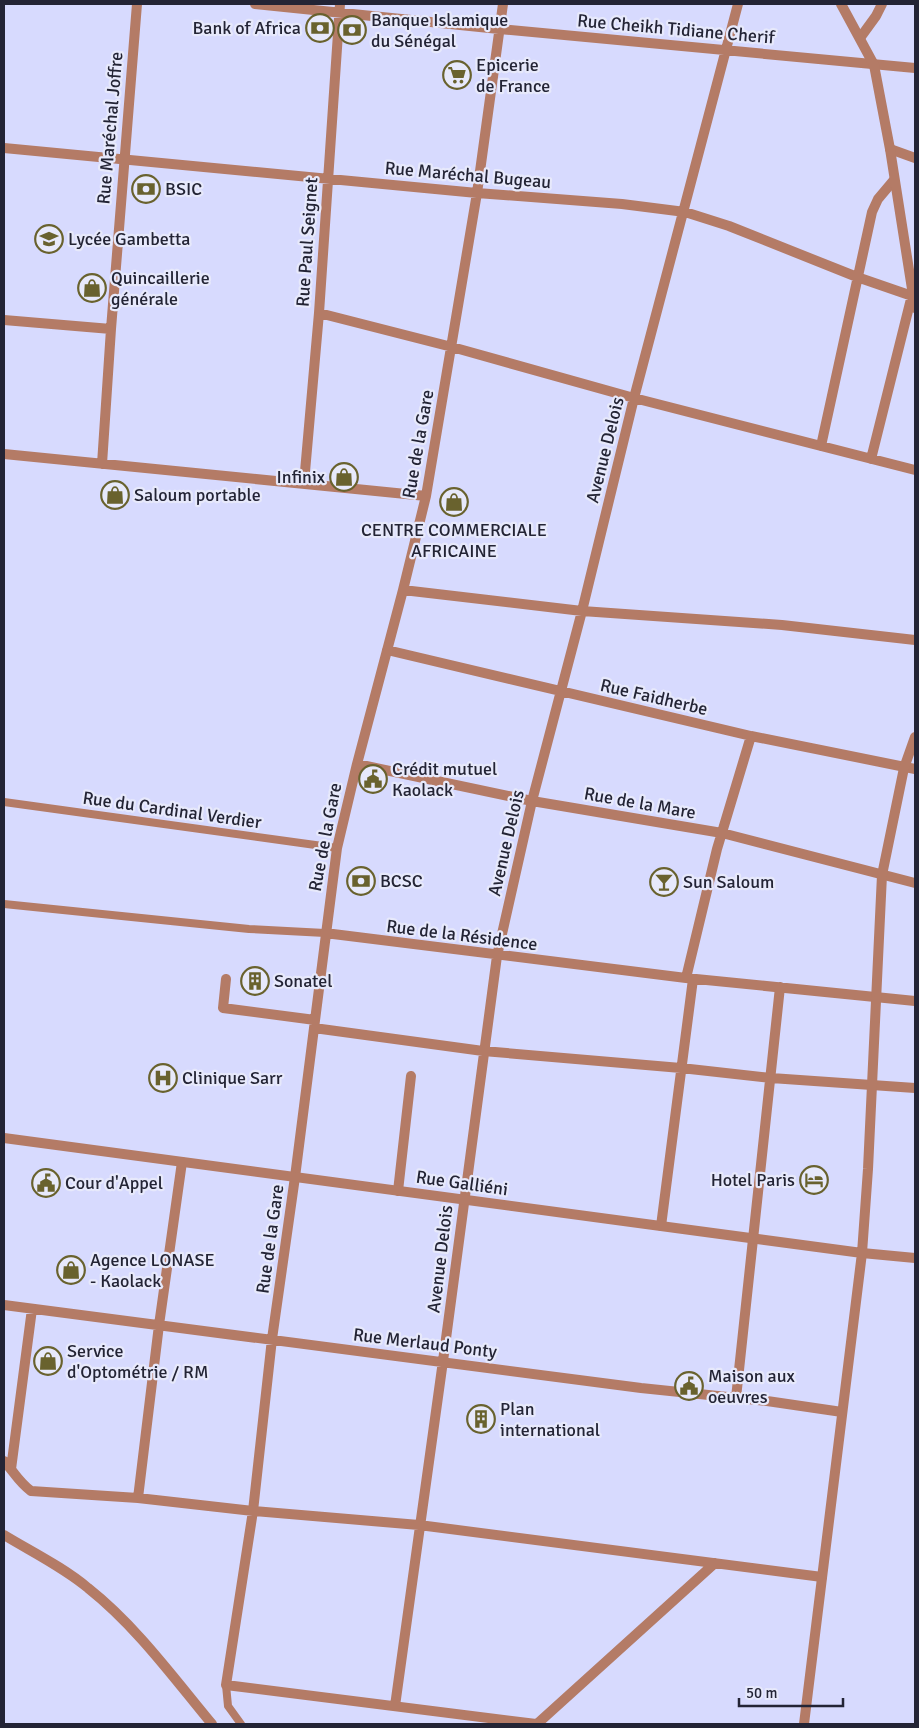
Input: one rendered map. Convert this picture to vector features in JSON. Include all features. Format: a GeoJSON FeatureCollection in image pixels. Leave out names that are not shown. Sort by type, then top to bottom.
{"type":"FeatureCollection","features":[{"type":"Feature","properties":{"kind":"street","name":"Rue Maréchal Joffre"},"geometry":{"type":"LineString","coordinates":[[102,464],[137,4]]}},
{"type":"Feature","properties":{"kind":"street","name":"Rue Cheikh Tidiane Cherif"},"geometry":{"type":"LineString","coordinates":[[255,4],[339,8],[499,29],[915,68]]}},
{"type":"Feature","properties":{"kind":"street","name":"Rue de la Gare"},"geometry":{"type":"LineString","coordinates":[[226,1685],[253,1511],[272,1340],[337,848],[426,496],[477,193],[503,4]]}},
{"type":"Feature","properties":{"kind":"street","name":"Avenue Delois"},"geometry":{"type":"LineString","coordinates":[[395,1706],[497,956],[532,801],[582,611],[634,398],[685,212],[738,4]]}},
{"type":"Feature","properties":{"kind":"street"},"geometry":{"type":"LineString","coordinates":[[841,4],[874,65],[890,149],[915,308]]}},
{"type":"Feature","properties":{"kind":"street"},"geometry":{"type":"LineString","coordinates":[[860,38],[882,4]]}},
{"type":"Feature","properties":{"kind":"street","name":"Rue Paul Seignet"},"geometry":{"type":"LineString","coordinates":[[304,483],[319,313],[339,8]]}},
{"type":"Feature","properties":{"kind":"street","name":"Rue Maréchal Bugeau"},"geometry":{"type":"LineString","coordinates":[[4,148],[327,177],[477,193],[622,204],[685,212],[730,226],[858,277],[914,296]]}},
{"type":"Feature","properties":{"kind":"street"},"geometry":{"type":"LineString","coordinates":[[890,149],[915,158]]}},
{"type":"Feature","properties":{"kind":"street"},"geometry":{"type":"LineString","coordinates":[[821,446],[872,212],[878,199],[894,180]]}},
{"type":"Feature","properties":{"kind":"street"},"geometry":{"type":"LineString","coordinates":[[871,459],[914,296]]}},
{"type":"Feature","properties":{"kind":"street"},"geometry":{"type":"LineString","coordinates":[[319,313],[452,347],[634,398],[915,470]]}},
{"type":"Feature","properties":{"kind":"street"},"geometry":{"type":"LineString","coordinates":[[4,320],[111,329]]}},
{"type":"Feature","properties":{"kind":"street"},"geometry":{"type":"LineString","coordinates":[[4,454],[426,496]]}},
{"type":"Feature","properties":{"kind":"street"},"geometry":{"type":"LineString","coordinates":[[403,590],[582,611],[782,625],[915,640]]}},
{"type":"Feature","properties":{"kind":"street","name":"Rue Faidherbe"},"geometry":{"type":"LineString","coordinates":[[387,650],[751,736],[915,769]]}},
{"type":"Feature","properties":{"kind":"street"},"geometry":{"type":"LineString","coordinates":[[660,1226],[681,1068],[690,979],[717,849],[751,736]]}},
{"type":"Feature","properties":{"kind":"street"},"geometry":{"type":"LineString","coordinates":[[804,1724],[862,1253],[882,875],[904,768],[915,737]]}},
{"type":"Feature","properties":{"kind":"street","name":"Rue de la Mare"},"geometry":{"type":"LineString","coordinates":[[357,764],[532,801],[722,833],[915,883]]}},
{"type":"Feature","properties":{"kind":"street","name":"Rue de la Résidence"},"geometry":{"type":"LineString","coordinates":[[325,934],[690,979],[915,1001]]}},
{"type":"Feature","properties":{"kind":"street"},"geometry":{"type":"LineString","coordinates":[[226,979],[222,1008],[483,1051],[681,1068],[771,1078],[915,1088]]}},
{"type":"Feature","properties":{"kind":"street"},"geometry":{"type":"LineString","coordinates":[[736,1398],[780,987]]}},
{"type":"Feature","properties":{"kind":"street"},"geometry":{"type":"LineString","coordinates":[[398,1191],[410,1076]]}},
{"type":"Feature","properties":{"kind":"street","name":"Rue Galliéni"},"geometry":{"type":"LineString","coordinates":[[4,1138],[753,1239],[915,1258]]}},
{"type":"Feature","properties":{"kind":"street"},"geometry":{"type":"LineString","coordinates":[[138,1498],[182,1162]]}},
{"type":"Feature","properties":{"kind":"street","name":"Rue Merlaud Ponty"},"geometry":{"type":"LineString","coordinates":[[4,1305],[642,1388],[842,1412]]}},
{"type":"Feature","properties":{"kind":"street"},"geometry":{"type":"LineString","coordinates":[[32,1309],[7,1465],[19,1482],[31,1491],[138,1498],[253,1511],[419,1525],[822,1577]]}},
{"type":"Feature","properties":{"kind":"street"},"geometry":{"type":"LineString","coordinates":[[4,1535],[87,1587],[116,1612],[158,1658],[212,1724]]}},
{"type":"Feature","properties":{"kind":"street"},"geometry":{"type":"LineString","coordinates":[[226,1685],[536,1724],[715,1563]]}},
{"type":"Feature","properties":{"kind":"lane","name":"Rue du Cardinal Verdier"},"geometry":{"type":"LineString","coordinates":[[4,802],[337,848]]}},
{"type":"Feature","properties":{"kind":"lane","name":"Rue de la Résidence"},"geometry":{"type":"LineString","coordinates":[[4,904],[239,928],[325,934]]}},
{"type":"Feature","properties":{"kind":"lane"},"geometry":{"type":"LineString","coordinates":[[226,1685],[228,1706],[241,1724]]}},
{"type":"Feature","properties":{"kind":"place","name":"Bank of Africa"},"geometry":{"type":"Point","coordinates":[320,28]}},
{"type":"Feature","properties":{"kind":"place","name":"Banque Islamique du Sénégal"},"geometry":{"type":"Point","coordinates":[352,30]}},
{"type":"Feature","properties":{"kind":"place","name":"Epicerie de France"},"geometry":{"type":"Point","coordinates":[457,75]}},
{"type":"Feature","properties":{"kind":"place","name":"BSIC"},"geometry":{"type":"Point","coordinates":[146,189]}},
{"type":"Feature","properties":{"kind":"place","name":"Lycée Gambetta"},"geometry":{"type":"Point","coordinates":[49,239]}},
{"type":"Feature","properties":{"kind":"place","name":"Quincaillerie générale"},"geometry":{"type":"Point","coordinates":[92,288]}},
{"type":"Feature","properties":{"kind":"place","name":"Infinix"},"geometry":{"type":"Point","coordinates":[344,477]}},
{"type":"Feature","properties":{"kind":"place","name":"Saloum portable"},"geometry":{"type":"Point","coordinates":[115,495]}},
{"type":"Feature","properties":{"kind":"place","name":"CENTRE COMMERCIALE AFRICAINE"},"geometry":{"type":"Point","coordinates":[454,502]}},
{"type":"Feature","properties":{"kind":"place","name":"Crédit mutuel Kaolack"},"geometry":{"type":"Point","coordinates":[373,779]}},
{"type":"Feature","properties":{"kind":"place","name":"BCSC"},"geometry":{"type":"Point","coordinates":[361,881]}},
{"type":"Feature","properties":{"kind":"place","name":"Sun Saloum"},"geometry":{"type":"Point","coordinates":[664,882]}},
{"type":"Feature","properties":{"kind":"place","name":"Sonatel"},"geometry":{"type":"Point","coordinates":[255,981]}},
{"type":"Feature","properties":{"kind":"place","name":"Clinique Sarr"},"geometry":{"type":"Point","coordinates":[163,1078]}},
{"type":"Feature","properties":{"kind":"place","name":"Hotel Paris"},"geometry":{"type":"Point","coordinates":[814,1180]}},
{"type":"Feature","properties":{"kind":"place","name":"Cour d'Appel"},"geometry":{"type":"Point","coordinates":[46,1183]}},
{"type":"Feature","properties":{"kind":"place","name":"Agence LONASE - Kaolack"},"geometry":{"type":"Point","coordinates":[71,1270]}},
{"type":"Feature","properties":{"kind":"place","name":"Service d'Optométrie / RM"},"geometry":{"type":"Point","coordinates":[48,1361]}},
{"type":"Feature","properties":{"kind":"place","name":"Maison aux oeuvres"},"geometry":{"type":"Point","coordinates":[689,1386]}},
{"type":"Feature","properties":{"kind":"place","name":"Plan international"},"geometry":{"type":"Point","coordinates":[481,1419]}}]}
